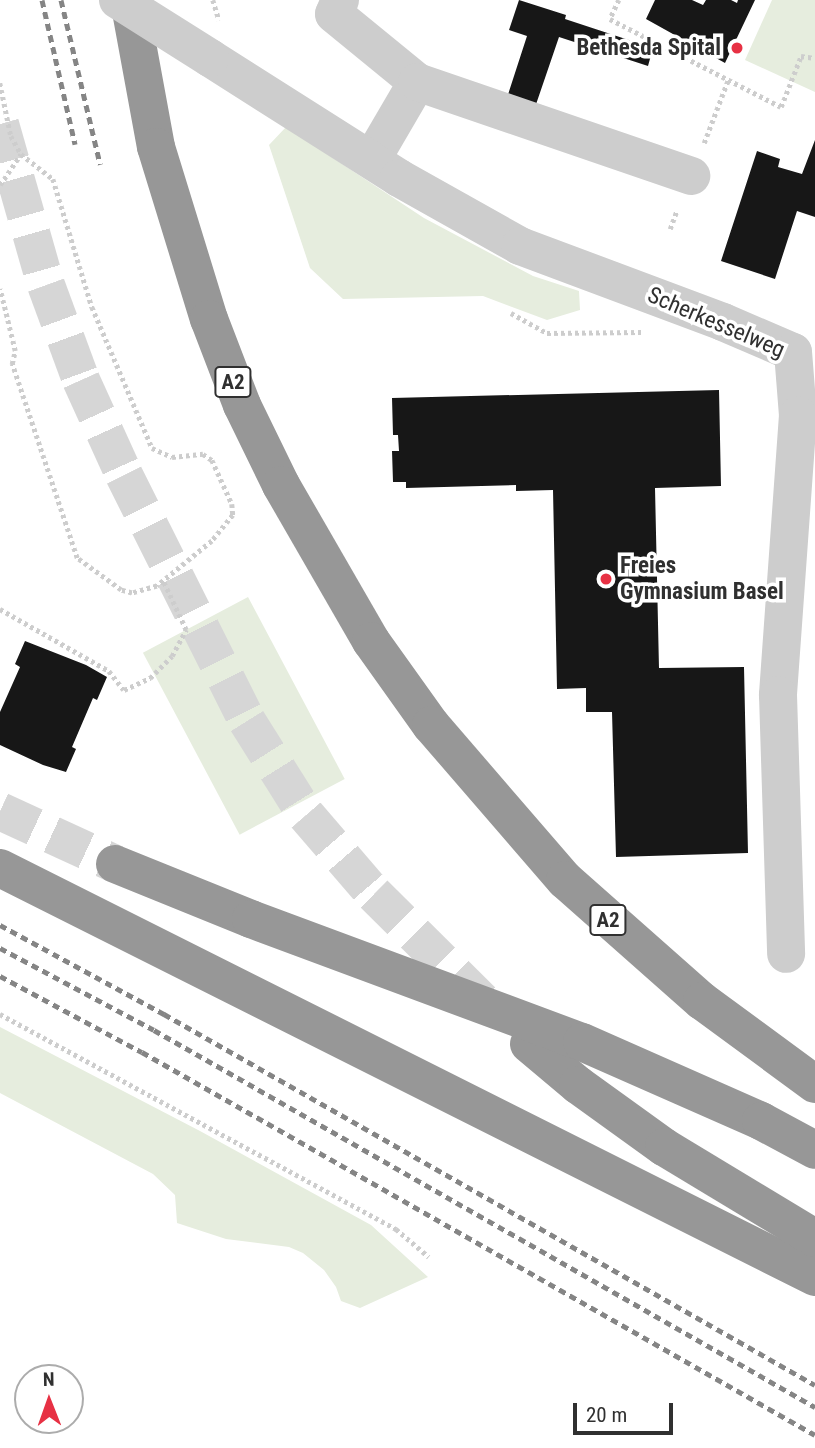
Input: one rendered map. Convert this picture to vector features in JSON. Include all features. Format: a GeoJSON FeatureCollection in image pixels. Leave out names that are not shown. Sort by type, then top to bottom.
{"type":"FeatureCollection","features":[{"type":"Feature","properties":{"kind":"highway","name":"A2"},"geometry":{"type":"LineString","coordinates":[[129,0],[151,122],[176,221],[209,319],[242,405],[281,485],[323,564],[371,641],[431,725],[530,843],[604,917],[702,1001],[815,1084]]}},
{"type":"Feature","properties":{"kind":"highway"},"geometry":{"type":"LineString","coordinates":[[114,864],[251,919],[582,1042],[738,1110],[815,1150]]}},
{"type":"Feature","properties":{"kind":"highway"},"geometry":{"type":"LineString","coordinates":[[0,869],[815,1277]]}},
{"type":"Feature","properties":{"kind":"highway"},"geometry":{"type":"LineString","coordinates":[[529,1044],[578,1085],[664,1147],[815,1238]]}},
{"type":"Feature","properties":{"kind":"street","name":"Scherkesselweg"},"geometry":{"type":"LineString","coordinates":[[118,0],[372,159],[520,246],[793,352],[798,415],[778,695],[798,837],[786,954]]}},
{"type":"Feature","properties":{"kind":"street"},"geometry":{"type":"LineString","coordinates":[[340,0],[334,14],[417,82],[691,176]]}},
{"type":"Feature","properties":{"kind":"street"},"geometry":{"type":"LineString","coordinates":[[372,159],[417,82]]}},
{"type":"Feature","properties":{"kind":"path"},"geometry":{"type":"LineString","coordinates":[[619,0],[610,19],[781,107],[801,56],[815,58]]}},
{"type":"Feature","properties":{"kind":"path"},"geometry":{"type":"LineString","coordinates":[[0,83],[11,136],[21,154],[53,179],[92,307],[152,448],[172,457],[203,454],[212,460],[232,504],[233,515],[212,541],[163,581],[143,592],[121,590],[77,558],[12,364],[15,351],[0,289]]}},
{"type":"Feature","properties":{"kind":"path"},"geometry":{"type":"LineString","coordinates":[[0,185],[21,154]]}},
{"type":"Feature","properties":{"kind":"path"},"geometry":{"type":"LineString","coordinates":[[511,313],[547,333],[659,331],[676,305]]}},
{"type":"Feature","properties":{"kind":"path"},"geometry":{"type":"LineString","coordinates":[[0,609],[109,671],[124,690],[150,678],[172,656],[186,630],[163,581]]}},
{"type":"Feature","properties":{"kind":"path"},"geometry":{"type":"LineString","coordinates":[[0,1014],[396,1229],[429,1257]]}},
{"type":"Feature","properties":{"kind":"green space"},"geometry":{"type":"Polygon","coordinates":[[[772,0],[815,0],[815,92],[745,60],[772,0]]]}},
{"type":"Feature","properties":{"kind":"green space"},"geometry":{"type":"Polygon","coordinates":[[[286,127],[424,218],[533,276],[579,291],[580,310],[547,320],[483,296],[343,299],[310,268],[269,145],[286,127]]]}},
{"type":"Feature","properties":{"kind":"green space"},"geometry":{"type":"Polygon","coordinates":[[[248,597],[345,779],[240,835],[143,653],[248,597]]]}},
{"type":"Feature","properties":{"kind":"green space"},"geometry":{"type":"Polygon","coordinates":[[[0,1027],[200,1131],[371,1225],[428,1277],[360,1308],[341,1301],[336,1287],[324,1270],[303,1253],[289,1247],[226,1239],[177,1223],[175,1195],[153,1174],[0,1093],[0,1027]]]}},
{"type":"Feature","properties":{"kind":"building"},"geometry":{"type":"Polygon","coordinates":[[[519,0],[566,15],[565,19],[653,48],[648,66],[559,37],[531,119],[503,110],[527,36],[509,30],[519,0]]]}},
{"type":"Feature","properties":{"kind":"building"},"geometry":{"type":"Polygon","coordinates":[[[655,0],[692,0],[703,5],[706,0],[731,0],[737,3],[738,0],[755,0],[725,63],[646,19],[655,0]]]}},
{"type":"Feature","properties":{"kind":"building"},"geometry":{"type":"Polygon","coordinates":[[[815,140],[815,217],[797,211],[775,279],[721,261],[757,151],[780,159],[778,167],[802,174],[815,140]]]}},
{"type":"Feature","properties":{"kind":"building","name":"Freies Gymnasium Basel"},"geometry":{"type":"Polygon","coordinates":[[[719,390],[721,486],[655,488],[659,668],[744,667],[748,853],[616,857],[612,712],[586,712],[586,688],[557,689],[553,490],[516,491],[516,485],[406,488],[406,482],[393,482],[392,451],[399,451],[398,435],[393,435],[392,398],[719,390]]]}},
{"type":"Feature","properties":{"kind":"building"},"geometry":{"type":"Polygon","coordinates":[[[25,641],[86,665],[107,677],[97,700],[93,698],[72,747],[76,749],[66,772],[43,765],[0,745],[0,712],[20,667],[15,664],[25,641]]]}},
{"type":"Feature","properties":{"kind":"tunnel"},"geometry":{"type":"LineString","coordinates":[[0,124],[46,285],[81,380],[124,475],[247,721],[306,815],[374,894],[490,1009]]}},
{"type":"Feature","properties":{"kind":"tunnel"},"geometry":{"type":"LineString","coordinates":[[0,811],[115,864]]}},
{"type":"Feature","properties":{"kind":"railway"},"geometry":{"type":"LineString","coordinates":[[42,0],[75,144]]}},
{"type":"Feature","properties":{"kind":"railway"},"geometry":{"type":"LineString","coordinates":[[61,0],[100,164]]}},
{"type":"Feature","properties":{"kind":"railway"},"geometry":{"type":"LineString","coordinates":[[0,925],[164,1014],[815,1385]]}},
{"type":"Feature","properties":{"kind":"railway"},"geometry":{"type":"LineString","coordinates":[[0,948],[154,1030],[815,1407]]}},
{"type":"Feature","properties":{"kind":"railway"},"geometry":{"type":"LineString","coordinates":[[0,976],[142,1052],[815,1435]]}},
{"type":"Feature","properties":{"kind":"place","name":"Bethesda Spital"},"geometry":{"type":"Point","coordinates":[737,48]}},
{"type":"Feature","properties":{"kind":"place","name":"Freies Gymnasium Basel"},"geometry":{"type":"Point","coordinates":[606,579]}}]}
